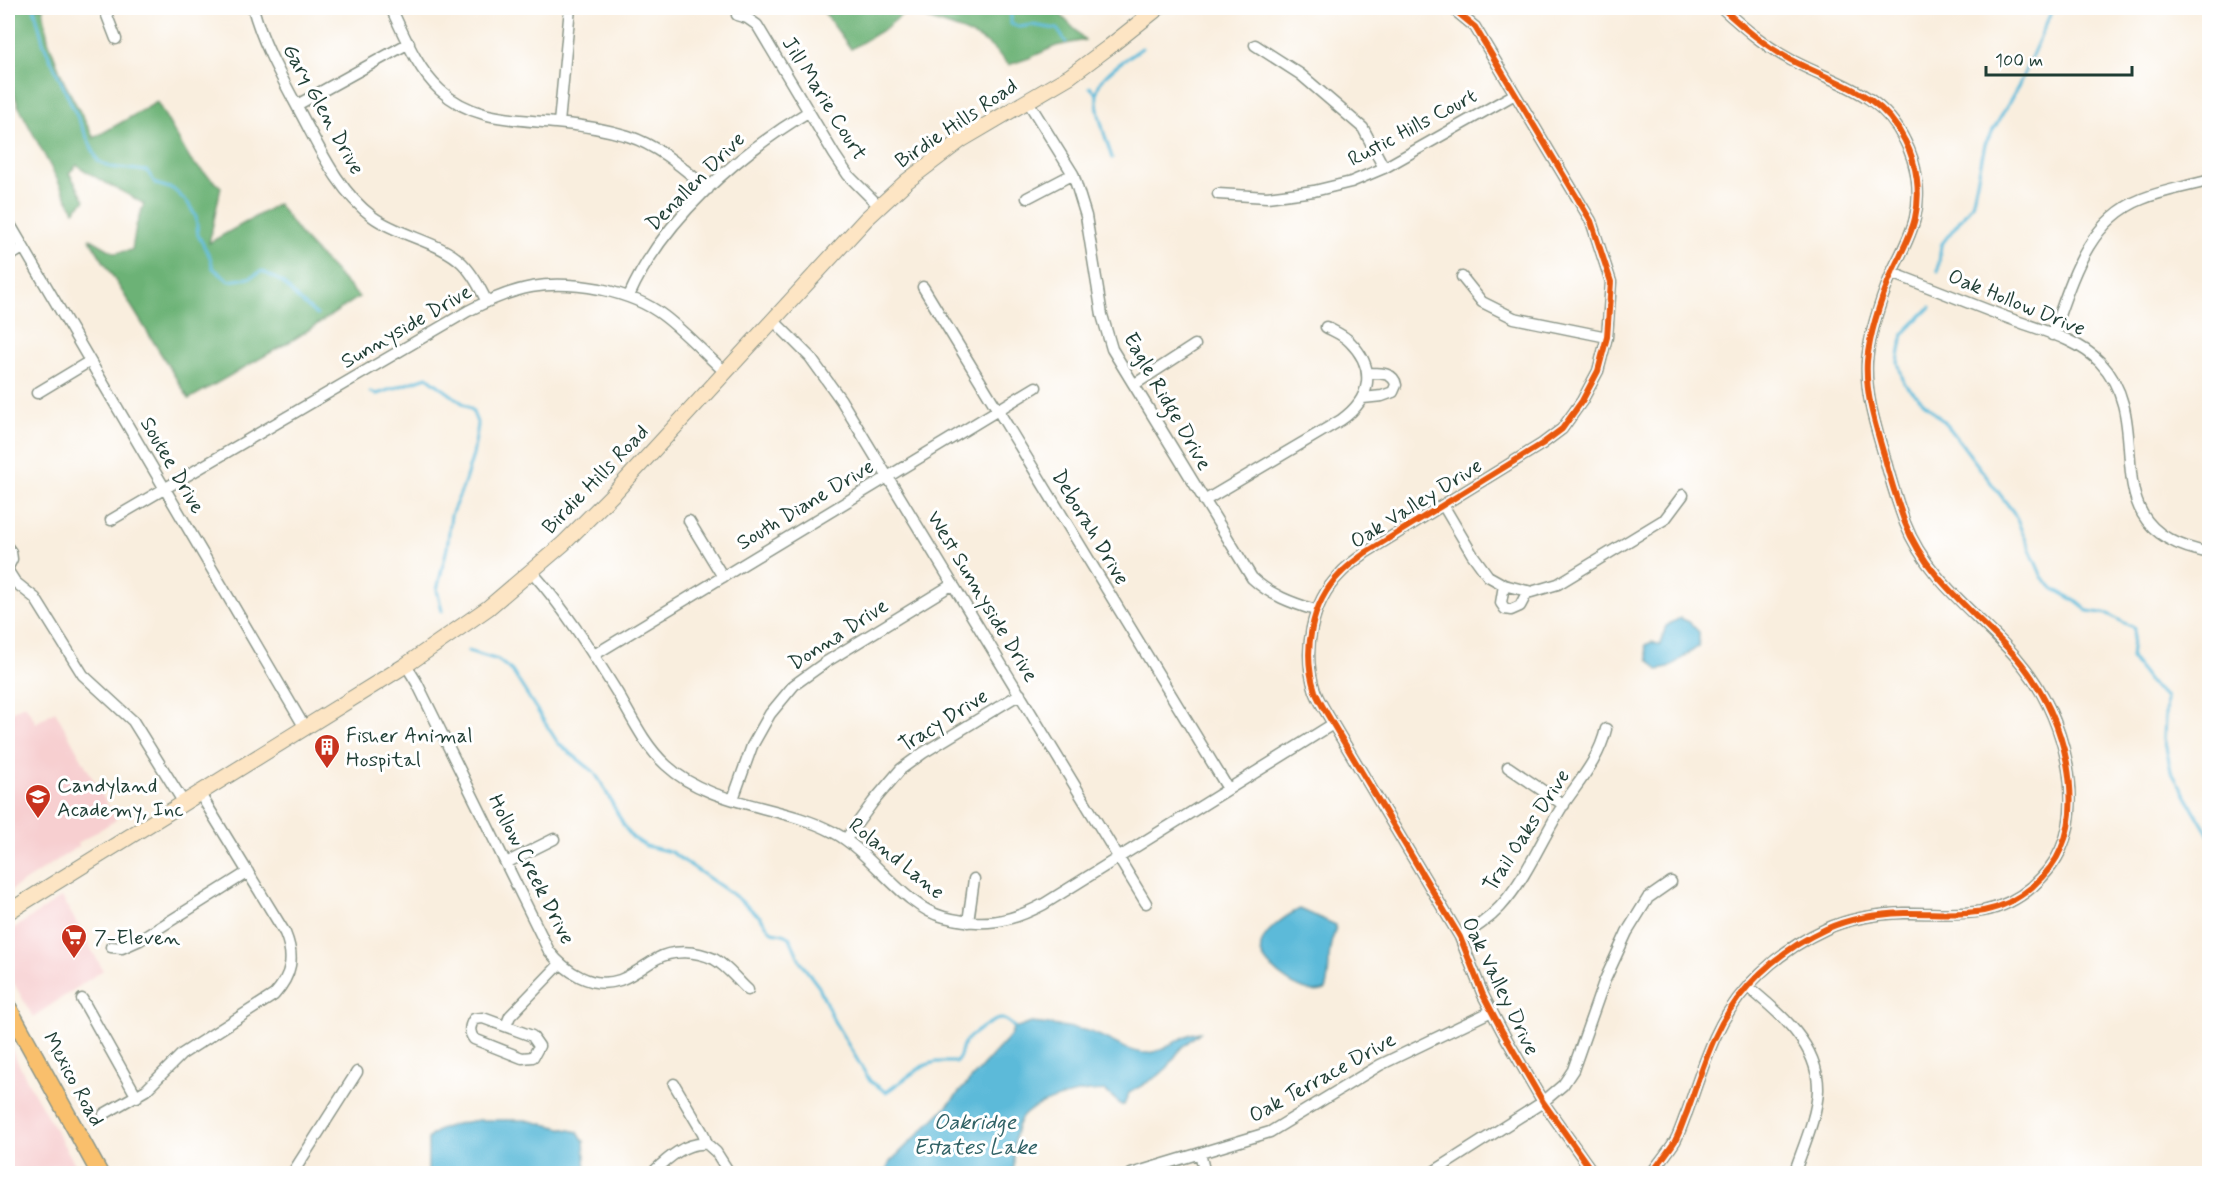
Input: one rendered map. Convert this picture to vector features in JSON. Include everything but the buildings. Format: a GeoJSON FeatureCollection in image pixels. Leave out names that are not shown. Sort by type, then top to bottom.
{"type":"FeatureCollection","features":[{"type":"Feature","properties":{"kind":"main road","name":"Birdie Hills Road"},"geometry":{"type":"LineString","coordinates":[[8,912],[406,665],[462,627],[532,572],[593,516],[879,206],[941,154],[1070,76],[1147,11]]}},
{"type":"Feature","properties":{"kind":"main road","name":"Mexico Road"},"geometry":{"type":"LineString","coordinates":[[8,1007],[100,1173]]}},
{"type":"Feature","properties":{"kind":"street"},"geometry":{"type":"LineString","coordinates":[[104,8],[116,39]]}},
{"type":"Feature","properties":{"kind":"street","name":"Gary Glen Drive"},"geometry":{"type":"LineString","coordinates":[[253,8],[268,49],[342,186],[360,207],[390,228],[437,247],[462,262],[471,273],[487,302]]}},
{"type":"Feature","properties":{"kind":"street"},"geometry":{"type":"LineString","coordinates":[[391,8],[430,79],[440,90],[466,108],[501,119],[559,123],[630,136],[668,157],[708,189]]}},
{"type":"Feature","properties":{"kind":"street"},"geometry":{"type":"LineString","coordinates":[[559,123],[570,8]]}},
{"type":"Feature","properties":{"kind":"street","name":"Oak Valley Drive"},"geometry":{"type":"LineString","coordinates":[[1452,8],[1475,27],[1591,221],[1611,282],[1607,337],[1598,371],[1582,401],[1562,429],[1542,444],[1365,553],[1338,575],[1316,610],[1311,633],[1312,675],[1316,691],[1332,724],[1460,937],[1492,1011],[1543,1102],[1594,1173]]}},
{"type":"Feature","properties":{"kind":"street"},"geometry":{"type":"LineString","coordinates":[[1652,1173],[1676,1139],[1715,1037],[1728,1013],[1767,965],[1804,939],[1846,921],[1867,916],[1904,913],[1959,915],[2000,907],[2020,896],[2050,868],[2061,851],[2070,816],[2068,771],[2064,747],[2054,715],[2045,697],[2017,658],[1944,585],[1914,543],[1873,417],[1868,391],[1869,343],[1880,304],[1915,219],[1916,175],[1912,156],[1904,138],[1882,109],[1866,95],[1767,46],[1722,8]]}},
{"type":"Feature","properties":{"kind":"street","name":"Jill Marie Court"},"geometry":{"type":"LineString","coordinates":[[737,15],[757,25],[848,175],[879,206]]}},
{"type":"Feature","properties":{"kind":"street"},"geometry":{"type":"LineString","coordinates":[[297,105],[409,44]]}},
{"type":"Feature","properties":{"kind":"street"},"geometry":{"type":"LineString","coordinates":[[1255,45],[1300,74],[1364,128],[1384,168]]}},
{"type":"Feature","properties":{"kind":"street","name":"Rustic Hills Court"},"geometry":{"type":"LineString","coordinates":[[1218,194],[1267,198],[1314,191],[1351,182],[1384,168],[1515,94]]}},
{"type":"Feature","properties":{"kind":"street","name":"Eagle Ridge Drive"},"geometry":{"type":"LineString","coordinates":[[1027,100],[1072,174],[1086,216],[1102,315],[1112,349],[1252,578],[1259,585],[1285,600],[1316,610]]}},
{"type":"Feature","properties":{"kind":"street","name":"Denallen Drive"},"geometry":{"type":"LineString","coordinates":[[629,296],[645,263],[708,189],[756,146],[808,112]]}},
{"type":"Feature","properties":{"kind":"street"},"geometry":{"type":"LineString","coordinates":[[1027,198],[1072,174]]}},
{"type":"Feature","properties":{"kind":"street"},"geometry":{"type":"LineString","coordinates":[[2052,334],[2084,254],[2115,214],[2141,199],[2210,180]]}},
{"type":"Feature","properties":{"kind":"street","name":"Soutee Drive"},"geometry":{"type":"LineString","coordinates":[[8,221],[305,728]]}},
{"type":"Feature","properties":{"kind":"street"},"geometry":{"type":"LineString","coordinates":[[8,258],[23,248]]}},
{"type":"Feature","properties":{"kind":"street","name":"Oak Hollow Drive"},"geometry":{"type":"LineString","coordinates":[[1892,273],[2052,334],[2090,353],[2100,362],[2117,385],[2125,412],[2131,482],[2139,510],[2159,533],[2189,548],[2210,552]]}},
{"type":"Feature","properties":{"kind":"street"},"geometry":{"type":"LineString","coordinates":[[1462,277],[1482,302],[1514,318],[1607,337]]}},
{"type":"Feature","properties":{"kind":"street","name":"Sunnyside Drive"},"geometry":{"type":"LineString","coordinates":[[111,520],[487,302],[534,286],[578,285],[629,296],[664,316],[725,372]]}},
{"type":"Feature","properties":{"kind":"street","name":"Deborah Drive"},"geometry":{"type":"LineString","coordinates":[[923,286],[1227,788]]}},
{"type":"Feature","properties":{"kind":"street","name":"West Sunnyside Drive"},"geometry":{"type":"LineString","coordinates":[[773,320],[823,373],[1146,903]]}},
{"type":"Feature","properties":{"kind":"street"},"geometry":{"type":"LineString","coordinates":[[1204,501],[1341,420],[1363,398],[1368,373],[1365,360],[1349,340],[1326,327]]}},
{"type":"Feature","properties":{"kind":"street"},"geometry":{"type":"LineString","coordinates":[[1135,384],[1195,345]]}},
{"type":"Feature","properties":{"kind":"street"},"geometry":{"type":"LineString","coordinates":[[37,393],[90,361]]}},
{"type":"Feature","properties":{"kind":"street"},"geometry":{"type":"LineString","coordinates":[[1363,398],[1393,392],[1396,386],[1394,378],[1388,375],[1368,373]]}},
{"type":"Feature","properties":{"kind":"street","name":"South Diane Drive"},"geometry":{"type":"LineString","coordinates":[[594,655],[1036,387]]}},
{"type":"Feature","properties":{"kind":"street"},"geometry":{"type":"LineString","coordinates":[[1443,505],[1488,576],[1503,585],[1528,591],[1558,584],[1665,519],[1683,495]]}},
{"type":"Feature","properties":{"kind":"street"},"geometry":{"type":"LineString","coordinates":[[689,521],[723,577]]}},
{"type":"Feature","properties":{"kind":"street"},"geometry":{"type":"LineString","coordinates":[[8,548],[12,559],[8,569],[15,582],[35,598],[83,675],[133,721],[184,803]]}},
{"type":"Feature","properties":{"kind":"street","name":"Roland Lane"},"geometry":{"type":"LineString","coordinates":[[532,572],[594,655],[645,738],[665,765],[692,784],[711,793],[803,819],[846,839],[914,902],[941,916],[968,922],[987,923],[1025,914],[1332,724]]}},
{"type":"Feature","properties":{"kind":"street","name":"Donna Drive"},"geometry":{"type":"LineString","coordinates":[[733,799],[752,746],[770,714],[794,685],[826,662],[953,584]]}},
{"type":"Feature","properties":{"kind":"street"},"geometry":{"type":"LineString","coordinates":[[1503,585],[1501,603],[1505,609],[1511,610],[1520,606],[1528,591]]}},
{"type":"Feature","properties":{"kind":"street","name":"Hollow Creek Drive"},"geometry":{"type":"LineString","coordinates":[[406,665],[549,951],[560,964],[573,974],[603,983],[620,981],[638,972],[657,958],[671,953],[685,952],[714,959],[748,990]]}},
{"type":"Feature","properties":{"kind":"street","name":"Tracy Drive"},"geometry":{"type":"LineString","coordinates":[[846,839],[901,769],[923,753],[1020,694]]}},
{"type":"Feature","properties":{"kind":"street","name":"Trail Oaks Drive"},"geometry":{"type":"LineString","coordinates":[[1460,937],[1482,925],[1502,906],[1564,805],[1596,759],[1606,729]]}},
{"type":"Feature","properties":{"kind":"street"},"geometry":{"type":"LineString","coordinates":[[1508,767],[1564,805]]}},
{"type":"Feature","properties":{"kind":"street"},"geometry":{"type":"LineString","coordinates":[[104,1114],[137,1097],[182,1054],[274,994],[286,981],[291,968],[289,942],[200,794]]}},
{"type":"Feature","properties":{"kind":"street"},"geometry":{"type":"LineString","coordinates":[[506,863],[554,839]]}},
{"type":"Feature","properties":{"kind":"street"},"geometry":{"type":"LineString","coordinates":[[111,947],[122,948],[140,940],[248,872]]}},
{"type":"Feature","properties":{"kind":"street"},"geometry":{"type":"LineString","coordinates":[[968,922],[974,879]]}},
{"type":"Feature","properties":{"kind":"street"},"geometry":{"type":"LineString","coordinates":[[1430,1173],[1543,1102],[1563,1085],[1573,1070],[1604,982],[1627,932],[1648,898],[1671,882]]}},
{"type":"Feature","properties":{"kind":"street"},"geometry":{"type":"LineString","coordinates":[[506,1026],[510,1016],[560,964]]}},
{"type":"Feature","properties":{"kind":"street"},"geometry":{"type":"LineString","coordinates":[[1748,987],[1771,1005],[1794,1029],[1812,1058],[1817,1074],[1818,1092],[1815,1108],[1794,1173]]}},
{"type":"Feature","properties":{"kind":"street"},"geometry":{"type":"LineString","coordinates":[[82,999],[137,1097]]}},
{"type":"Feature","properties":{"kind":"street","name":"Oak Terrace Drive"},"geometry":{"type":"LineString","coordinates":[[1131,1173],[1270,1132],[1380,1065],[1492,1011]]}},
{"type":"Feature","properties":{"kind":"street"},"geometry":{"type":"LineString","coordinates":[[483,1018],[506,1026],[532,1036],[536,1040],[538,1046],[533,1057],[522,1058],[474,1040],[469,1033],[474,1019],[483,1018]]}},
{"type":"Feature","properties":{"kind":"street"},"geometry":{"type":"LineString","coordinates":[[292,1173],[357,1072]]}},
{"type":"Feature","properties":{"kind":"street"},"geometry":{"type":"LineString","coordinates":[[674,1084],[703,1132],[707,1144],[716,1152],[730,1173]]}},
{"type":"Feature","properties":{"kind":"street"},"geometry":{"type":"LineString","coordinates":[[651,1173],[676,1152],[697,1143],[707,1144]]}},
{"type":"Feature","properties":{"kind":"street"},"geometry":{"type":"LineString","coordinates":[[1200,1153],[1206,1173]]}},
{"type":"Feature","properties":{"kind":"shaded area"},"geometry":{"type":"Polygon","coordinates":[[[25,704],[36,723],[55,711],[116,820],[78,843],[79,846],[8,892],[8,714],[25,704]]]}},
{"type":"Feature","properties":{"kind":"shaded area"},"geometry":{"type":"Polygon","coordinates":[[[62,897],[103,970],[33,1017],[8,973],[8,932],[62,897]]]}},
{"type":"Feature","properties":{"kind":"shaded area"},"geometry":{"type":"Polygon","coordinates":[[[8,1043],[29,1084],[80,1173],[8,1173],[8,1043]]]}},
{"type":"Feature","properties":{"kind":"green space"},"geometry":{"type":"Polygon","coordinates":[[[9,8],[43,8],[48,40],[64,82],[94,138],[157,102],[191,161],[221,187],[209,243],[278,204],[303,238],[359,297],[296,338],[189,399],[89,238],[115,253],[132,250],[136,226],[144,204],[77,165],[69,173],[85,200],[74,211],[18,105],[8,75],[8,34],[11,32],[9,8]]]}},
{"type":"Feature","properties":{"kind":"green space"},"geometry":{"type":"Polygon","coordinates":[[[821,8],[1054,8],[1085,40],[1056,46],[1009,65],[991,47],[976,37],[906,11],[886,28],[851,49],[821,8]]]}},
{"type":"Feature","properties":{"kind":"water"},"geometry":{"type":"Polygon","coordinates":[[[1680,618],[1689,622],[1699,632],[1699,646],[1668,668],[1658,670],[1648,659],[1645,645],[1652,642],[1660,645],[1666,626],[1680,618]]]}},
{"type":"Feature","properties":{"kind":"water"},"geometry":{"type":"Polygon","coordinates":[[[1300,909],[1336,925],[1325,990],[1317,992],[1298,987],[1270,967],[1261,952],[1261,945],[1268,932],[1281,920],[1300,909]]]}},
{"type":"Feature","properties":{"kind":"water","name":"Oakridge Estates Lake"},"geometry":{"type":"Polygon","coordinates":[[[1031,1023],[1095,1033],[1140,1053],[1155,1052],[1193,1033],[1200,1032],[1181,1048],[1168,1067],[1158,1076],[1129,1093],[1124,1105],[1106,1092],[1095,1091],[1059,1098],[1027,1113],[1021,1119],[1016,1131],[1013,1173],[885,1173],[890,1162],[944,1109],[1010,1036],[1014,1027],[1031,1023]]]}},
{"type":"Feature","properties":{"kind":"water"},"geometry":{"type":"Polygon","coordinates":[[[479,1120],[526,1120],[578,1132],[584,1141],[586,1173],[428,1173],[428,1139],[444,1128],[479,1120]]]}},
{"type":"Feature","properties":{"kind":"waterway"},"geometry":{"type":"LineString","coordinates":[[34,8],[44,45],[98,161],[110,167],[147,171],[156,184],[173,189],[188,203],[196,217],[198,235],[210,257],[213,268],[229,281],[249,278],[262,271],[282,282],[317,315]]}},
{"type":"Feature","properties":{"kind":"waterway"},"geometry":{"type":"LineString","coordinates":[[1004,8],[1008,9],[1011,24],[1019,27],[1032,25],[1057,29],[1066,42]]}},
{"type":"Feature","properties":{"kind":"waterway"},"geometry":{"type":"LineString","coordinates":[[1938,271],[1941,245],[1972,205],[1985,144],[2018,87],[2053,8]]}},
{"type":"Feature","properties":{"kind":"waterway"},"geometry":{"type":"LineString","coordinates":[[1112,158],[1101,121],[1097,92],[1107,74],[1142,48]]}},
{"type":"Feature","properties":{"kind":"waterway"},"geometry":{"type":"LineString","coordinates":[[1090,87],[1096,93]]}},
{"type":"Feature","properties":{"kind":"waterway"},"geometry":{"type":"LineString","coordinates":[[1930,307],[1903,334],[1898,362],[1904,383],[1948,426],[2014,513],[2042,577],[2054,589],[2088,611],[2108,614],[2134,628],[2131,658],[2153,687],[2166,697],[2164,738],[2171,771],[2210,837]]}},
{"type":"Feature","properties":{"kind":"waterway"},"geometry":{"type":"LineString","coordinates":[[370,392],[377,394],[427,377],[472,410],[478,425],[473,455],[451,515],[447,548],[437,590],[442,611]]}},
{"type":"Feature","properties":{"kind":"waterway"},"geometry":{"type":"LineString","coordinates":[[468,651],[498,660],[512,671],[558,743],[594,772],[632,837],[646,846],[671,852],[735,896],[760,917],[772,932],[790,938],[801,963],[819,987],[834,1021],[870,1081],[886,1092],[923,1066],[936,1062],[956,1062],[965,1042],[993,1022],[1002,1019],[1014,1027]]}},
{"type":"Feature","properties":{"kind":"cycle path"},"geometry":{"type":"LineString","coordinates":[[1452,8],[1475,27],[1591,221],[1611,282],[1607,337],[1598,371],[1582,401],[1562,429],[1542,444],[1365,553],[1340,574],[1330,586],[1316,613],[1309,660],[1315,691],[1321,703],[1460,937],[1483,995],[1502,1031],[1543,1102],[1594,1174]]}},
{"type":"Feature","properties":{"kind":"cycle path"},"geometry":{"type":"LineString","coordinates":[[1651,1174],[1677,1138],[1707,1055],[1724,1019],[1747,987],[1761,973],[1808,938],[1845,922],[1864,917],[1904,913],[1971,913],[2002,906],[2017,898],[2032,887],[2056,860],[2068,829],[2070,807],[2067,763],[2049,707],[2026,669],[1954,595],[1926,562],[1914,543],[1899,506],[1874,420],[1867,373],[1871,338],[1884,292],[1906,244],[1917,208],[1917,179],[1909,150],[1895,124],[1870,100],[1841,83],[1781,55],[1722,8]]}},
{"type":"Feature","properties":{"kind":"place","name":"Fisher Animal Hospital"},"geometry":{"type":"Point","coordinates":[327,770]}},
{"type":"Feature","properties":{"kind":"place","name":"Candyland Academy, Inc"},"geometry":{"type":"Point","coordinates":[38,820]}},
{"type":"Feature","properties":{"kind":"place","name":"7-Eleven"},"geometry":{"type":"Point","coordinates":[74,960]}}]}
